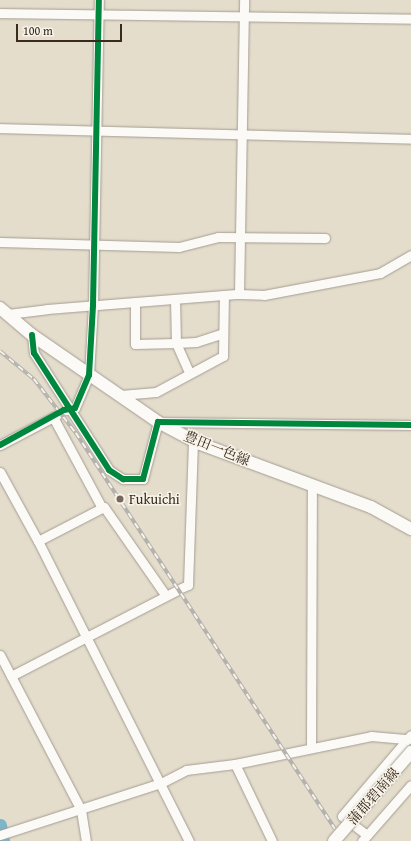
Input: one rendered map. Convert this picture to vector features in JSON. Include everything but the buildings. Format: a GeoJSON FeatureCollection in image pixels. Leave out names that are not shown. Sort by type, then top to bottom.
{"type":"FeatureCollection","features":[{"type":"Feature","properties":{"kind":"main road","name":"豊田一色線"},"geometry":{"type":"LineString","coordinates":[[4,311],[32,334],[158,422],[193,440],[380,511],[411,529]]}},
{"type":"Feature","properties":{"kind":"main road","name":"蒲郡碧南線"},"geometry":{"type":"LineString","coordinates":[[334,841],[411,752]]}},
{"type":"Feature","properties":{"kind":"street"},"geometry":{"type":"LineString","coordinates":[[0,445],[61,413],[82,395],[89,375],[93,305],[95,131],[99,0]]}},
{"type":"Feature","properties":{"kind":"street"},"geometry":{"type":"LineString","coordinates":[[239,294],[244,0]]}},
{"type":"Feature","properties":{"kind":"street"},"geometry":{"type":"LineString","coordinates":[[0,13],[99,13],[411,19]]}},
{"type":"Feature","properties":{"kind":"street"},"geometry":{"type":"LineString","coordinates":[[0,128],[242,136],[411,139]]}},
{"type":"Feature","properties":{"kind":"street"},"geometry":{"type":"LineString","coordinates":[[0,242],[179,247],[218,237],[325,238]]}},
{"type":"Feature","properties":{"kind":"street"},"geometry":{"type":"LineString","coordinates":[[4,311],[239,294],[264,295],[380,273],[411,255]]}},
{"type":"Feature","properties":{"kind":"street"},"geometry":{"type":"LineString","coordinates":[[121,395],[156,392],[189,372],[223,356],[224,295]]}},
{"type":"Feature","properties":{"kind":"street"},"geometry":{"type":"LineString","coordinates":[[175,299],[176,343],[189,372]]}},
{"type":"Feature","properties":{"kind":"street"},"geometry":{"type":"LineString","coordinates":[[134,302],[135,344],[196,342],[223,333]]}},
{"type":"Feature","properties":{"kind":"street"},"geometry":{"type":"LineString","coordinates":[[32,334],[34,353],[102,508],[104,507],[166,596]]}},
{"type":"Feature","properties":{"kind":"street"},"geometry":{"type":"LineString","coordinates":[[61,413],[109,470],[123,480],[143,479],[158,422],[411,425]]}},
{"type":"Feature","properties":{"kind":"street"},"geometry":{"type":"LineString","coordinates":[[11,676],[188,585],[193,440]]}},
{"type":"Feature","properties":{"kind":"street"},"geometry":{"type":"LineString","coordinates":[[0,472],[38,541],[161,782],[189,841]]}},
{"type":"Feature","properties":{"kind":"street"},"geometry":{"type":"LineString","coordinates":[[311,748],[312,485]]}},
{"type":"Feature","properties":{"kind":"street"},"geometry":{"type":"LineString","coordinates":[[38,541],[102,508]]}},
{"type":"Feature","properties":{"kind":"street"},"geometry":{"type":"LineString","coordinates":[[0,655],[81,810],[86,841]]}},
{"type":"Feature","properties":{"kind":"street"},"geometry":{"type":"LineString","coordinates":[[0,835],[81,810],[161,782],[186,770],[235,764],[371,736],[410,737]]}},
{"type":"Feature","properties":{"kind":"street"},"geometry":{"type":"LineString","coordinates":[[410,737],[342,816],[364,838],[411,785]]}},
{"type":"Feature","properties":{"kind":"street"},"geometry":{"type":"LineString","coordinates":[[235,764],[272,841]]}},
{"type":"Feature","properties":{"kind":"waterway"},"geometry":{"type":"LineString","coordinates":[[0,825],[3,841]]}},
{"type":"Feature","properties":{"kind":"railway"},"geometry":{"type":"LineString","coordinates":[[0,351],[34,379],[79,437]]}},
{"type":"Feature","properties":{"kind":"railway"},"geometry":{"type":"LineString","coordinates":[[76,433],[335,829]]}},
{"type":"Feature","properties":{"kind":"cycle path"},"geometry":{"type":"LineString","coordinates":[[0,445],[64,410],[75,408],[89,375],[93,305],[99,0]]}},
{"type":"Feature","properties":{"kind":"cycle path"},"geometry":{"type":"LineString","coordinates":[[32,335],[34,353],[109,470],[123,479],[143,479],[158,422],[411,425]]}},
{"type":"Feature","properties":{"kind":"place","name":"Fukuichi"},"geometry":{"type":"Point","coordinates":[120,499]}}]}
